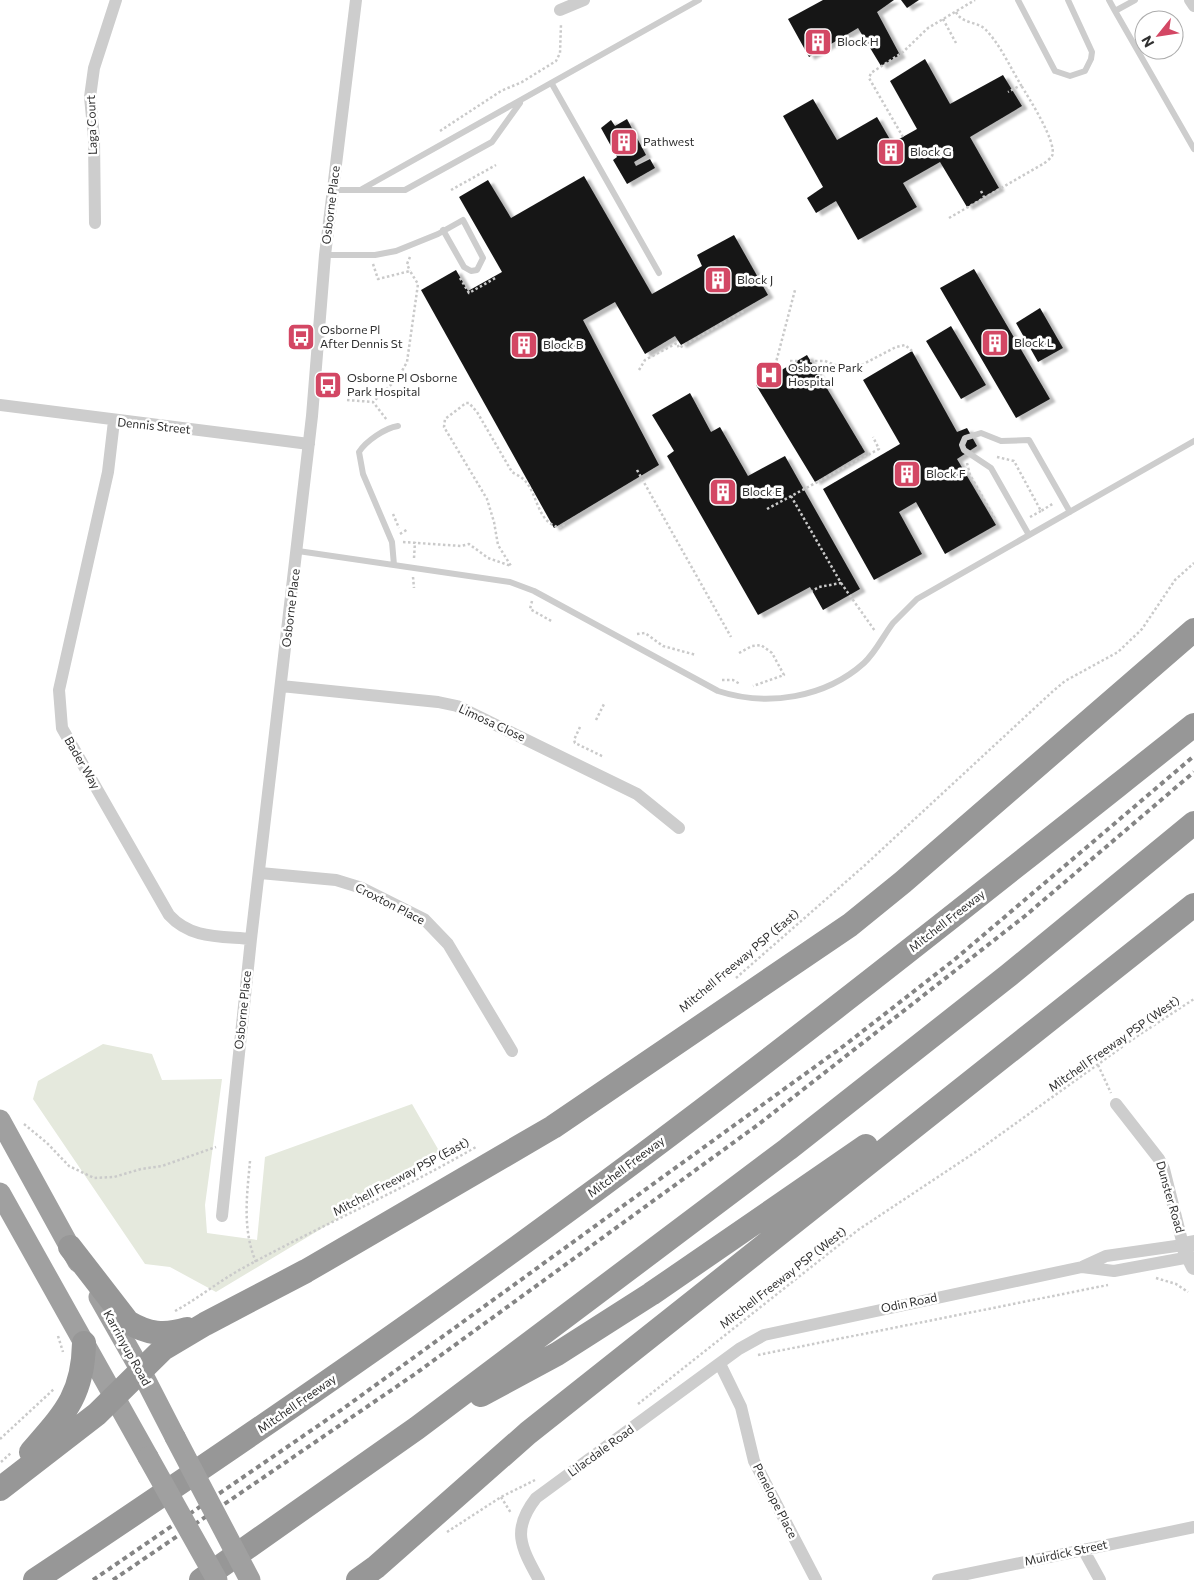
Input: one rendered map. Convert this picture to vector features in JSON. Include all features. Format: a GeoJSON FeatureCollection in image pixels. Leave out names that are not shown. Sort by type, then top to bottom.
{"type":"FeatureCollection","features":[{"type":"Feature","properties":{"kind":"highway"},"geometry":{"type":"LineString","coordinates":[[0,1488],[97,1414],[115,1398],[140,1370],[163,1350],[205,1324],[314,1266],[553,1127],[850,925],[903,882],[1194,630]]}},
{"type":"Feature","properties":{"kind":"highway","name":"Mitchell Freeway"},"geometry":{"type":"LineString","coordinates":[[35,1580],[334,1379],[584,1199],[739,1083],[1194,724]]}},
{"type":"Feature","properties":{"kind":"highway"},"geometry":{"type":"LineString","coordinates":[[202,1580],[417,1428],[788,1149],[1009,975],[1194,823]]}},
{"type":"Feature","properties":{"kind":"highway"},"geometry":{"type":"LineString","coordinates":[[367,1576],[528,1432],[1194,905]]}},
{"type":"Feature","properties":{"kind":"highway"},"geometry":{"type":"LineString","coordinates":[[417,1428],[557,1354],[651,1294],[1052,1017]]}},
{"type":"Feature","properties":{"kind":"highway","name":"Karrinyup Road"},"geometry":{"type":"LineString","coordinates":[[0,1120],[140,1370],[250,1580]]}},
{"type":"Feature","properties":{"kind":"highway"},"geometry":{"type":"LineString","coordinates":[[0,1193],[74,1350],[83,1364],[79,1387],[59,1420],[0,1488]]}},
{"type":"Feature","properties":{"kind":"highway"},"geometry":{"type":"LineString","coordinates":[[70,1248],[128,1322],[139,1329],[158,1334],[178,1332],[205,1324]]}},
{"type":"Feature","properties":{"kind":"highway"},"geometry":{"type":"LineString","coordinates":[[74,1350],[115,1398],[217,1580]]}},
{"type":"Feature","properties":{"kind":"street","name":"Laga Court"},"geometry":{"type":"LineString","coordinates":[[95,223],[94,138],[90,97],[94,68],[116,0]]}},
{"type":"Feature","properties":{"kind":"street","name":"Osborne Place"},"geometry":{"type":"LineString","coordinates":[[222,1216],[251,939],[298,551],[325,255],[356,0]]}},
{"type":"Feature","properties":{"kind":"street"},"geometry":{"type":"LineString","coordinates":[[560,10],[584,0]]}},
{"type":"Feature","properties":{"kind":"street"},"geometry":{"type":"LineString","coordinates":[[1190,0],[1194,6]]}},
{"type":"Feature","properties":{"kind":"street","name":"Dennis Street"},"geometry":{"type":"LineString","coordinates":[[0,405],[114,421],[309,444]]}},
{"type":"Feature","properties":{"kind":"street","name":"Bader Way"},"geometry":{"type":"LineString","coordinates":[[114,421],[108,472],[59,690],[62,728],[169,915],[179,926],[195,933],[251,939]]}},
{"type":"Feature","properties":{"kind":"street","name":"Limosa Close"},"geometry":{"type":"LineString","coordinates":[[281,686],[438,702],[457,706],[637,794],[679,828]]}},
{"type":"Feature","properties":{"kind":"street","name":"Croxton Place"},"geometry":{"type":"LineString","coordinates":[[260,873],[336,880],[362,888],[424,919],[448,944],[512,1051]]}},
{"type":"Feature","properties":{"kind":"street","name":"Dunster Road"},"geometry":{"type":"LineString","coordinates":[[1116,1104],[1159,1159],[1191,1254]]}},
{"type":"Feature","properties":{"kind":"street","name":"Odin Road"},"geometry":{"type":"LineString","coordinates":[[739,1349],[764,1335],[1082,1267],[1114,1271],[1191,1254]]}},
{"type":"Feature","properties":{"kind":"street","name":"Lilacdale Road"},"geometry":{"type":"LineString","coordinates":[[539,1580],[530,1563],[519,1530],[525,1513],[536,1498],[739,1349]]}},
{"type":"Feature","properties":{"kind":"street","name":"Penelope Place"},"geometry":{"type":"LineString","coordinates":[[720,1364],[741,1407],[754,1461],[816,1580]]}},
{"type":"Feature","properties":{"kind":"street","name":"Muirdick Street"},"geometry":{"type":"LineString","coordinates":[[938,1580],[1194,1526]]}},
{"type":"Feature","properties":{"kind":"street"},"geometry":{"type":"LineString","coordinates":[[1083,1549],[1100,1580]]}},
{"type":"Feature","properties":{"kind":"lane"},"geometry":{"type":"LineString","coordinates":[[362,189],[699,0]]}},
{"type":"Feature","properties":{"kind":"lane"},"geometry":{"type":"LineString","coordinates":[[1018,0],[1055,72],[1070,76],[1085,71],[1091,60],[1092,52],[1068,0]]}},
{"type":"Feature","properties":{"kind":"lane"},"geometry":{"type":"LineString","coordinates":[[1109,0],[1194,149]]}},
{"type":"Feature","properties":{"kind":"lane"},"geometry":{"type":"LineString","coordinates":[[1115,12],[1135,0]]}},
{"type":"Feature","properties":{"kind":"lane"},"geometry":{"type":"LineString","coordinates":[[552,84],[660,273]]}},
{"type":"Feature","properties":{"kind":"lane"},"geometry":{"type":"LineString","coordinates":[[333,190],[397,191],[412,187],[492,142],[520,102]]}},
{"type":"Feature","properties":{"kind":"lane"},"geometry":{"type":"LineString","coordinates":[[325,255],[375,255],[396,251],[463,220],[483,258],[477,270],[471,271],[464,267],[443,230]]}},
{"type":"Feature","properties":{"kind":"lane"},"geometry":{"type":"LineString","coordinates":[[394,565],[392,542],[363,474],[359,452],[367,442],[395,427]]}},
{"type":"Feature","properties":{"kind":"lane"},"geometry":{"type":"LineString","coordinates":[[1029,535],[991,468],[964,450],[962,446],[965,438],[981,433],[1001,441],[1029,440],[1070,512]]}},
{"type":"Feature","properties":{"kind":"lane"},"geometry":{"type":"LineString","coordinates":[[298,551],[510,582],[534,591],[718,692],[737,698],[791,698],[830,687],[864,662],[917,599],[1194,441]]}},
{"type":"Feature","properties":{"kind":"path"},"geometry":{"type":"LineString","coordinates":[[903,137],[869,78],[871,73],[903,52],[928,28],[975,0]]}},
{"type":"Feature","properties":{"kind":"path"},"geometry":{"type":"LineString","coordinates":[[435,134],[501,91],[522,82],[556,62],[560,53],[562,31],[560,10]]}},
{"type":"Feature","properties":{"kind":"path"},"geometry":{"type":"LineString","coordinates":[[948,218],[1043,164],[1053,154],[1049,137],[1021,85],[987,32],[979,25],[961,18],[956,12]]}},
{"type":"Feature","properties":{"kind":"path"},"geometry":{"type":"LineString","coordinates":[[943,19],[956,43]]}},
{"type":"Feature","properties":{"kind":"path"},"geometry":{"type":"LineString","coordinates":[[1008,92],[1021,85]]}},
{"type":"Feature","properties":{"kind":"path"},"geometry":{"type":"LineString","coordinates":[[451,190],[496,165]]}},
{"type":"Feature","properties":{"kind":"path"},"geometry":{"type":"LineString","coordinates":[[981,191],[984,197]]}},
{"type":"Feature","properties":{"kind":"path"},"geometry":{"type":"LineString","coordinates":[[369,262],[374,266],[378,279],[410,271],[418,284],[407,362],[398,378],[373,402]]}},
{"type":"Feature","properties":{"kind":"path"},"geometry":{"type":"LineString","coordinates":[[774,370],[795,290]]}},
{"type":"Feature","properties":{"kind":"path"},"geometry":{"type":"LineString","coordinates":[[639,370],[645,360],[677,343],[679,348],[744,311]]}},
{"type":"Feature","properties":{"kind":"path"},"geometry":{"type":"LineString","coordinates":[[790,361],[825,361],[850,371],[896,347],[905,345],[912,351]]}},
{"type":"Feature","properties":{"kind":"path"},"geometry":{"type":"LineString","coordinates":[[347,400],[373,402],[395,427]]}},
{"type":"Feature","properties":{"kind":"path"},"geometry":{"type":"LineString","coordinates":[[402,542],[461,546],[469,544],[488,558],[511,566],[498,545],[487,499],[444,427],[445,419],[466,403],[473,406],[482,419],[512,472],[522,477],[528,485],[547,522],[563,528],[564,524]]}},
{"type":"Feature","properties":{"kind":"path"},"geometry":{"type":"LineString","coordinates":[[766,509],[879,449],[873,437]]}},
{"type":"Feature","properties":{"kind":"path"},"geometry":{"type":"LineString","coordinates":[[997,457],[1014,461],[1041,511]]}},
{"type":"Feature","properties":{"kind":"path"},"geometry":{"type":"LineString","coordinates":[[967,461],[966,467],[995,518]]}},
{"type":"Feature","properties":{"kind":"path"},"geometry":{"type":"LineString","coordinates":[[637,470],[731,637]]}},
{"type":"Feature","properties":{"kind":"path"},"geometry":{"type":"LineString","coordinates":[[791,496],[841,583],[882,639]]}},
{"type":"Feature","properties":{"kind":"path"},"geometry":{"type":"LineString","coordinates":[[1028,518],[1054,503]]}},
{"type":"Feature","properties":{"kind":"path"},"geometry":{"type":"LineString","coordinates":[[400,534],[408,529]]}},
{"type":"Feature","properties":{"kind":"path"},"geometry":{"type":"LineString","coordinates":[[414,561],[415,542]]}},
{"type":"Feature","properties":{"kind":"path","name":"Mitchell Freeway PSP (East)"},"geometry":{"type":"LineString","coordinates":[[733,980],[864,866],[1052,692],[1065,682],[1118,652],[1142,628],[1175,580],[1194,564]]}},
{"type":"Feature","properties":{"kind":"path"},"geometry":{"type":"LineString","coordinates":[[413,576],[414,588]]}},
{"type":"Feature","properties":{"kind":"path"},"geometry":{"type":"LineString","coordinates":[[812,591],[819,587],[841,583]]}},
{"type":"Feature","properties":{"kind":"path"},"geometry":{"type":"LineString","coordinates":[[532,600],[530,609],[553,622]]}},
{"type":"Feature","properties":{"kind":"path"},"geometry":{"type":"LineString","coordinates":[[631,631],[637,634],[645,633],[663,646],[696,655]]}},
{"type":"Feature","properties":{"kind":"path"},"geometry":{"type":"LineString","coordinates":[[716,680],[733,680],[750,686],[784,675],[772,653],[761,645],[752,646],[740,653]]}},
{"type":"Feature","properties":{"kind":"path"},"geometry":{"type":"LineString","coordinates":[[596,720],[604,704]]}},
{"type":"Feature","properties":{"kind":"path"},"geometry":{"type":"LineString","coordinates":[[580,727],[574,740],[575,743],[604,757]]}},
{"type":"Feature","properties":{"kind":"path","name":"Mitchell Freeway PSP (West)"},"geometry":{"type":"LineString","coordinates":[[635,1406],[858,1230],[980,1149],[1194,999]]}},
{"type":"Feature","properties":{"kind":"path"},"geometry":{"type":"LineString","coordinates":[[1098,1065],[1116,1104]]}},
{"type":"Feature","properties":{"kind":"path"},"geometry":{"type":"LineString","coordinates":[[21,1122],[48,1143],[69,1166],[94,1178],[114,1177],[141,1169],[162,1166],[216,1147]]}},
{"type":"Feature","properties":{"kind":"path","name":"Mitchell Freeway PSP (East)"},"geometry":{"type":"LineString","coordinates":[[175,1311],[256,1262],[414,1183],[481,1144]]}},
{"type":"Feature","properties":{"kind":"path"},"geometry":{"type":"LineString","coordinates":[[250,1161],[247,1227],[251,1250],[256,1262]]}},
{"type":"Feature","properties":{"kind":"path"},"geometry":{"type":"LineString","coordinates":[[1152,1278],[1176,1284],[1188,1292]]}},
{"type":"Feature","properties":{"kind":"path"},"geometry":{"type":"LineString","coordinates":[[750,1357],[1111,1284]]}},
{"type":"Feature","properties":{"kind":"path"},"geometry":{"type":"LineString","coordinates":[[57,1334],[74,1350]]}},
{"type":"Feature","properties":{"kind":"path"},"geometry":{"type":"LineString","coordinates":[[0,1439],[56,1387]]}},
{"type":"Feature","properties":{"kind":"path"},"geometry":{"type":"LineString","coordinates":[[443,1534],[501,1498],[536,1480]]}},
{"type":"Feature","properties":{"kind":"shaded area"},"geometry":{"type":"Polygon","coordinates":[[[103,1044],[152,1054],[162,1080],[222,1079],[205,1205],[207,1233],[257,1240],[265,1157],[412,1104],[442,1156],[216,1292],[170,1267],[145,1264],[33,1099],[38,1081],[103,1044]]]}},
{"type":"Feature","properties":{"kind":"building","name":"Block H"},"geometry":{"type":"Polygon","coordinates":[[[823,0],[894,0],[877,12],[900,55],[881,66],[858,28],[809,57],[788,19],[823,0]]]}},
{"type":"Feature","properties":{"kind":"building"},"geometry":{"type":"Polygon","coordinates":[[[901,0],[919,0],[907,8],[901,0]]]}},
{"type":"Feature","properties":{"kind":"building","name":"Block G"},"geometry":{"type":"Polygon","coordinates":[[[925,59],[950,104],[1003,75],[1022,106],[970,137],[999,188],[967,207],[940,162],[903,183],[917,207],[858,240],[836,201],[816,213],[807,198],[823,187],[783,116],[813,99],[837,140],[877,117],[892,143],[917,129],[890,81],[925,59]]]}},
{"type":"Feature","properties":{"kind":"building","name":"Pathwest"},"geometry":{"type":"Polygon","coordinates":[[[627,119],[646,155],[634,162],[636,166],[650,159],[655,168],[627,184],[613,160],[617,157],[601,128],[611,120],[615,126],[627,119]]]}},
{"type":"Feature","properties":{"kind":"building","name":"Block B"},"geometry":{"type":"Polygon","coordinates":[[[584,176],[652,294],[702,266],[697,255],[734,235],[768,295],[681,345],[675,336],[645,354],[615,302],[583,320],[659,465],[554,528],[421,290],[456,270],[468,291],[502,272],[459,197],[488,180],[511,218],[584,176]]]}},
{"type":"Feature","properties":{"kind":"building","name":"Block L"},"geometry":{"type":"Polygon","coordinates":[[[974,269],[1050,399],[1016,418],[940,288],[974,269]]]}},
{"type":"Feature","properties":{"kind":"building","name":"Block L"},"geometry":{"type":"Polygon","coordinates":[[[1040,308],[1063,348],[1038,362],[1016,323],[1040,308]]]}},
{"type":"Feature","properties":{"kind":"building"},"geometry":{"type":"Polygon","coordinates":[[[951,326],[986,385],[961,399],[926,341],[951,326]]]}},
{"type":"Feature","properties":{"kind":"building","name":"Block F"},"geometry":{"type":"Polygon","coordinates":[[[912,351],[957,432],[967,428],[977,446],[957,459],[996,525],[945,554],[916,502],[899,512],[922,554],[874,580],[823,489],[900,444],[863,380],[912,351]]]}},
{"type":"Feature","properties":{"kind":"building"},"geometry":{"type":"Polygon","coordinates":[[[807,355],[865,452],[815,482],[756,385],[807,355]]]}},
{"type":"Feature","properties":{"kind":"building","name":"Block E"},"geometry":{"type":"Polygon","coordinates":[[[690,393],[711,432],[720,427],[748,476],[785,456],[860,589],[823,610],[810,587],[758,615],[667,456],[674,451],[652,415],[690,393]]]}},
{"type":"Feature","properties":{"kind":"railway"},"geometry":{"type":"LineString","coordinates":[[93,1580],[344,1408],[845,1045],[954,960],[1194,756]]}},
{"type":"Feature","properties":{"kind":"railway"},"geometry":{"type":"LineString","coordinates":[[113,1580],[415,1374],[759,1124],[1025,916],[1194,772]]}},
{"type":"Feature","properties":{"kind":"place","name":"Block H"},"geometry":{"type":"Point","coordinates":[818,42]}},
{"type":"Feature","properties":{"kind":"place","name":"Pathwest"},"geometry":{"type":"Point","coordinates":[624,142]}},
{"type":"Feature","properties":{"kind":"place","name":"Block G"},"geometry":{"type":"Point","coordinates":[891,152]}},
{"type":"Feature","properties":{"kind":"place","name":"Block J"},"geometry":{"type":"Point","coordinates":[718,280]}},
{"type":"Feature","properties":{"kind":"place","name":"Osborne Pl After Dennis St"},"geometry":{"type":"Point","coordinates":[301,337]}},
{"type":"Feature","properties":{"kind":"place","name":"Block L"},"geometry":{"type":"Point","coordinates":[995,343]}},
{"type":"Feature","properties":{"kind":"place","name":"Block B"},"geometry":{"type":"Point","coordinates":[524,345]}},
{"type":"Feature","properties":{"kind":"place","name":"Osborne Park Hospital"},"geometry":{"type":"Point","coordinates":[769,375]}},
{"type":"Feature","properties":{"kind":"place","name":"Osborne Pl Osborne Park Hospital"},"geometry":{"type":"Point","coordinates":[328,385]}},
{"type":"Feature","properties":{"kind":"place","name":"Block F"},"geometry":{"type":"Point","coordinates":[907,474]}},
{"type":"Feature","properties":{"kind":"place","name":"Block E"},"geometry":{"type":"Point","coordinates":[723,492]}}]}
